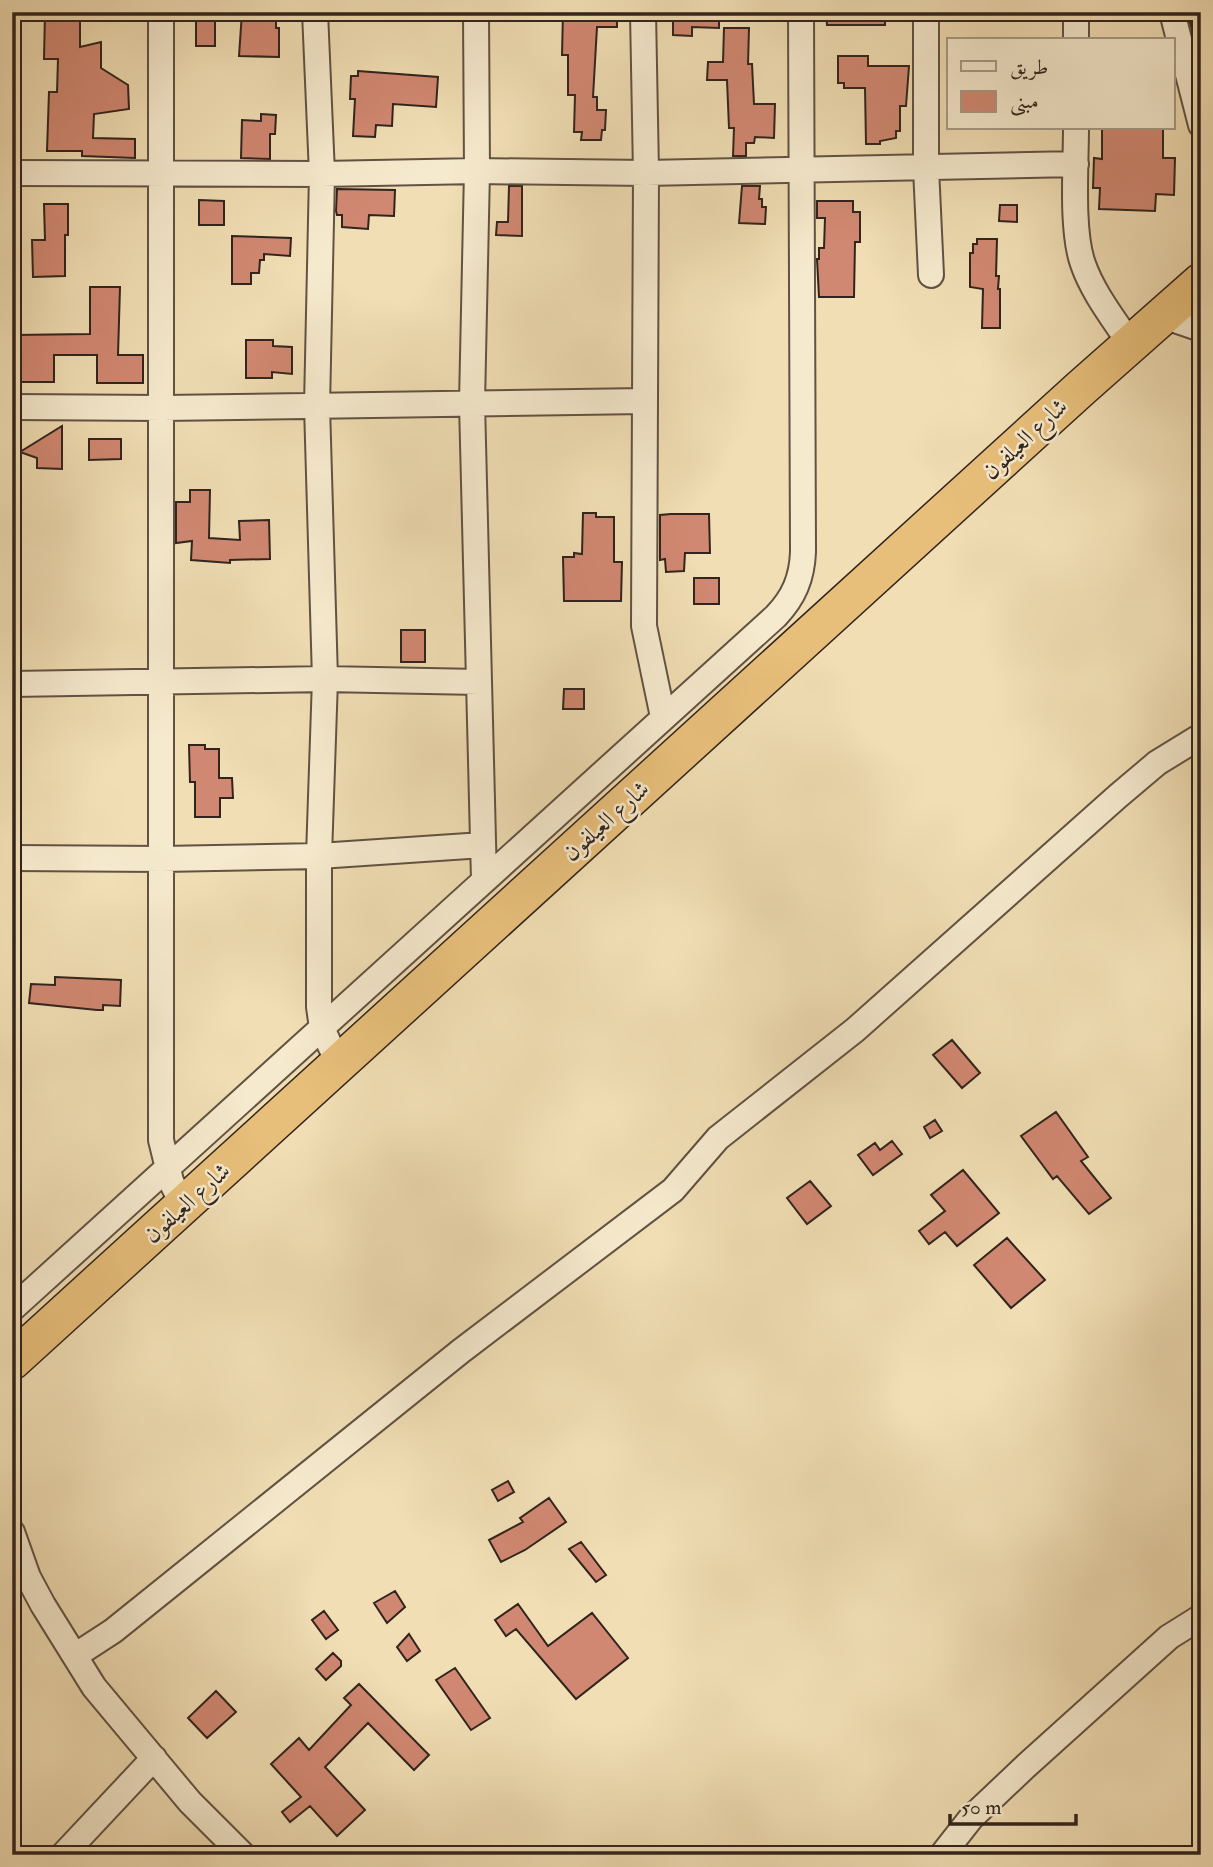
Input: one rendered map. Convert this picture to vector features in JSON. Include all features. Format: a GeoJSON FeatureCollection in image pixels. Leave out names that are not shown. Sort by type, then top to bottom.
{"type":"FeatureCollection","features":[{"type":"Feature","properties":{"kind":"highway","name":"شارع العيلفون"},"geometry":{"type":"LineString","coordinates":[[16,1348],[183,1206],[1201,282]]}},
{"type":"Feature","properties":{"kind":"street"},"geometry":{"type":"LineString","coordinates":[[161,12],[161,1140],[183,1206]]}},
{"type":"Feature","properties":{"kind":"street"},"geometry":{"type":"LineString","coordinates":[[316,12],[321,174],[317,406],[324,679],[319,856],[319,1007],[322,1028],[339,1065]]}},
{"type":"Feature","properties":{"kind":"street"},"geometry":{"type":"LineString","coordinates":[[476,12],[477,171],[471,403],[484,880]]}},
{"type":"Feature","properties":{"kind":"street"},"geometry":{"type":"LineString","coordinates":[[643,12],[646,173],[644,626],[663,717]]}},
{"type":"Feature","properties":{"kind":"street"},"geometry":{"type":"LineString","coordinates":[[12,1309],[785,606],[793,595],[801,573],[801,12]]}},
{"type":"Feature","properties":{"kind":"street"},"geometry":{"type":"LineString","coordinates":[[926,12],[926,169],[931,275]]}},
{"type":"Feature","properties":{"kind":"street"},"geometry":{"type":"LineString","coordinates":[[1076,12],[1076,38]]}},
{"type":"Feature","properties":{"kind":"street"},"geometry":{"type":"LineString","coordinates":[[1172,12],[1201,125]]}},
{"type":"Feature","properties":{"kind":"street"},"geometry":{"type":"LineString","coordinates":[[1076,130],[1077,236],[1082,261],[1093,287],[1130,344]]}},
{"type":"Feature","properties":{"kind":"street"},"geometry":{"type":"LineString","coordinates":[[12,173],[646,173],[1076,164]]}},
{"type":"Feature","properties":{"kind":"street"},"geometry":{"type":"LineString","coordinates":[[1163,316],[1201,329]]}},
{"type":"Feature","properties":{"kind":"street"},"geometry":{"type":"LineString","coordinates":[[12,407],[163,408],[644,401]]}},
{"type":"Feature","properties":{"kind":"street"},"geometry":{"type":"LineString","coordinates":[[12,684],[324,679],[479,682]]}},
{"type":"Feature","properties":{"kind":"street"},"geometry":{"type":"LineString","coordinates":[[76,1654],[113,1631],[461,1351],[673,1191],[718,1138],[855,1030],[989,908],[1157,763],[1201,736]]}},
{"type":"Feature","properties":{"kind":"street"},"geometry":{"type":"LineString","coordinates":[[12,858],[319,856],[483,845]]}},
{"type":"Feature","properties":{"kind":"street"},"geometry":{"type":"LineString","coordinates":[[12,1532],[33,1586],[94,1687],[190,1802],[243,1855]]}},
{"type":"Feature","properties":{"kind":"street"},"geometry":{"type":"LineString","coordinates":[[942,1855],[971,1818],[1027,1765],[1169,1637],[1201,1617]]}},
{"type":"Feature","properties":{"kind":"street"},"geometry":{"type":"LineString","coordinates":[[63,1855],[154,1758]]}},
{"type":"Feature","properties":{"kind":"building"},"geometry":{"type":"Polygon","coordinates":[[[45,12],[80,12],[80,47],[101,42],[101,68],[128,85],[129,109],[94,114],[93,138],[135,139],[135,158],[82,156],[82,151],[47,151],[49,92],[57,92],[58,59],[44,59],[45,12]]]}},
{"type":"Feature","properties":{"kind":"building"},"geometry":{"type":"Polygon","coordinates":[[[242,12],[276,15],[279,57],[239,56],[242,12]]]}},
{"type":"Feature","properties":{"kind":"building"},"geometry":{"type":"Polygon","coordinates":[[[563,12],[617,12],[617,27],[597,27],[593,97],[597,97],[597,110],[606,110],[605,130],[602,130],[601,140],[581,140],[582,132],[574,132],[575,95],[568,95],[568,55],[562,55],[563,12]]]}},
{"type":"Feature","properties":{"kind":"building"},"geometry":{"type":"Polygon","coordinates":[[[673,12],[719,12],[719,28],[692,27],[692,36],[673,35],[673,12]]]}},
{"type":"Feature","properties":{"kind":"building"},"geometry":{"type":"Polygon","coordinates":[[[826,12],[885,12],[885,25],[827,25],[826,12]]]}},
{"type":"Feature","properties":{"kind":"building"},"geometry":{"type":"Polygon","coordinates":[[[1187,12],[1201,12],[1201,33],[1193,34],[1187,12]]]}},
{"type":"Feature","properties":{"kind":"building"},"geometry":{"type":"Polygon","coordinates":[[[196,13],[215,14],[215,46],[196,46],[196,13]]]}},
{"type":"Feature","properties":{"kind":"building"},"geometry":{"type":"Polygon","coordinates":[[[724,28],[749,28],[748,64],[752,64],[754,104],[775,104],[774,138],[755,137],[754,143],[746,143],[746,156],[733,156],[734,128],[729,128],[727,80],[707,80],[708,62],[723,62],[724,28]]]}},
{"type":"Feature","properties":{"kind":"building"},"geometry":{"type":"Polygon","coordinates":[[[838,56],[868,56],[868,66],[909,66],[906,106],[900,106],[900,131],[896,131],[896,138],[880,141],[880,144],[866,144],[865,88],[844,88],[844,83],[838,83],[838,56]]]}},
{"type":"Feature","properties":{"kind":"building"},"geometry":{"type":"Polygon","coordinates":[[[358,71],[438,77],[436,107],[393,104],[392,126],[376,125],[375,137],[353,136],[355,99],[350,99],[351,76],[358,76],[358,71]]]}},
{"type":"Feature","properties":{"kind":"building"},"geometry":{"type":"Polygon","coordinates":[[[261,114],[276,115],[275,134],[270,134],[270,159],[241,158],[242,120],[261,121],[261,114]]]}},
{"type":"Feature","properties":{"kind":"building"},"geometry":{"type":"Polygon","coordinates":[[[1102,130],[1163,130],[1163,158],[1175,158],[1174,195],[1156,194],[1155,211],[1099,209],[1100,188],[1093,188],[1094,158],[1102,159],[1102,130]]]}},
{"type":"Feature","properties":{"kind":"building"},"geometry":{"type":"Polygon","coordinates":[[[509,186],[522,186],[522,236],[496,235],[497,222],[508,222],[509,186]]]}},
{"type":"Feature","properties":{"kind":"building"},"geometry":{"type":"Polygon","coordinates":[[[742,186],[760,186],[759,199],[762,199],[762,207],[766,207],[765,224],[739,223],[742,186]]]}},
{"type":"Feature","properties":{"kind":"building"},"geometry":{"type":"Polygon","coordinates":[[[337,189],[395,190],[394,216],[369,215],[368,229],[342,227],[342,215],[337,215],[336,211],[337,189]]]}},
{"type":"Feature","properties":{"kind":"building"},"geometry":{"type":"Polygon","coordinates":[[[199,200],[224,201],[224,225],[199,225],[199,200]]]}},
{"type":"Feature","properties":{"kind":"building"},"geometry":{"type":"Polygon","coordinates":[[[817,201],[853,201],[853,212],[860,212],[860,242],[855,242],[854,297],[819,297],[817,259],[819,248],[824,248],[825,218],[817,218],[817,201]]]}},
{"type":"Feature","properties":{"kind":"building"},"geometry":{"type":"Polygon","coordinates":[[[44,204],[68,204],[65,276],[33,277],[32,240],[45,240],[44,204]]]}},
{"type":"Feature","properties":{"kind":"building"},"geometry":{"type":"Polygon","coordinates":[[[1000,205],[1017,205],[1017,222],[999,221],[1000,205]]]}},
{"type":"Feature","properties":{"kind":"building"},"geometry":{"type":"Polygon","coordinates":[[[232,236],[291,238],[290,256],[264,254],[264,260],[260,260],[259,273],[251,273],[251,284],[232,284],[232,236]]]}},
{"type":"Feature","properties":{"kind":"building"},"geometry":{"type":"Polygon","coordinates":[[[977,239],[997,239],[996,276],[999,276],[1000,289],[1000,328],[982,328],[983,289],[970,287],[970,253],[973,253],[973,244],[977,244],[977,239]]]}},
{"type":"Feature","properties":{"kind":"building"},"geometry":{"type":"Polygon","coordinates":[[[90,287],[120,287],[118,355],[143,355],[143,383],[97,383],[97,355],[54,355],[54,382],[14,382],[14,335],[90,334],[90,287]]]}},
{"type":"Feature","properties":{"kind":"building"},"geometry":{"type":"Polygon","coordinates":[[[246,340],[273,340],[273,346],[292,347],[292,374],[272,372],[272,378],[246,378],[246,340]]]}},
{"type":"Feature","properties":{"kind":"building"},"geometry":{"type":"Polygon","coordinates":[[[62,426],[62,469],[37,468],[37,458],[20,452],[62,426]]]}},
{"type":"Feature","properties":{"kind":"building"},"geometry":{"type":"Polygon","coordinates":[[[89,439],[121,439],[121,459],[89,460],[89,439]]]}},
{"type":"Feature","properties":{"kind":"building"},"geometry":{"type":"Polygon","coordinates":[[[190,490],[210,490],[209,538],[240,540],[239,521],[269,520],[270,559],[230,560],[230,563],[191,560],[192,541],[176,543],[176,502],[190,502],[190,490]]]}},
{"type":"Feature","properties":{"kind":"building"},"geometry":{"type":"Polygon","coordinates":[[[583,513],[596,513],[596,517],[614,517],[614,562],[622,562],[621,601],[564,601],[563,557],[574,557],[574,553],[582,554],[583,513]]]}},
{"type":"Feature","properties":{"kind":"building"},"geometry":{"type":"Polygon","coordinates":[[[709,514],[710,553],[685,553],[684,571],[666,572],[665,559],[660,560],[660,515],[709,514]]]}},
{"type":"Feature","properties":{"kind":"building"},"geometry":{"type":"Polygon","coordinates":[[[694,578],[719,578],[719,604],[694,604],[694,578]]]}},
{"type":"Feature","properties":{"kind":"building"},"geometry":{"type":"Polygon","coordinates":[[[401,630],[425,630],[425,662],[401,662],[401,630]]]}},
{"type":"Feature","properties":{"kind":"building"},"geometry":{"type":"Polygon","coordinates":[[[564,689],[584,689],[584,709],[563,709],[564,689]]]}},
{"type":"Feature","properties":{"kind":"building"},"geometry":{"type":"Polygon","coordinates":[[[189,745],[205,745],[205,749],[219,749],[219,778],[232,778],[233,798],[220,798],[220,817],[195,817],[195,782],[190,782],[189,745]]]}},
{"type":"Feature","properties":{"kind":"building"},"geometry":{"type":"Polygon","coordinates":[[[55,977],[121,980],[120,1006],[103,1005],[103,1010],[97,1010],[29,1003],[31,984],[55,985],[55,977]]]}},
{"type":"Feature","properties":{"kind":"building"},"geometry":{"type":"Polygon","coordinates":[[[952,1040],[980,1073],[962,1088],[933,1055],[952,1040]]]}},
{"type":"Feature","properties":{"kind":"building"},"geometry":{"type":"Polygon","coordinates":[[[1056,1112],[1088,1157],[1081,1161],[1111,1198],[1089,1214],[1057,1176],[1053,1179],[1021,1136],[1056,1112]]]}},
{"type":"Feature","properties":{"kind":"building"},"geometry":{"type":"Polygon","coordinates":[[[935,1120],[942,1131],[930,1138],[924,1127],[935,1120]]]}},
{"type":"Feature","properties":{"kind":"building"},"geometry":{"type":"Polygon","coordinates":[[[892,1141],[902,1154],[873,1175],[858,1155],[875,1143],[880,1150],[892,1141]]]}},
{"type":"Feature","properties":{"kind":"building"},"geometry":{"type":"Polygon","coordinates":[[[963,1170],[999,1213],[957,1246],[945,1232],[929,1244],[919,1231],[945,1211],[931,1195],[963,1170]]]}},
{"type":"Feature","properties":{"kind":"building"},"geometry":{"type":"Polygon","coordinates":[[[810,1181],[831,1206],[807,1224],[787,1198],[810,1181]]]}},
{"type":"Feature","properties":{"kind":"building"},"geometry":{"type":"Polygon","coordinates":[[[1007,1238],[1045,1280],[1011,1308],[974,1265],[1007,1238]]]}},
{"type":"Feature","properties":{"kind":"building"},"geometry":{"type":"Polygon","coordinates":[[[508,1481],[514,1492],[498,1501],[492,1490],[508,1481]]]}},
{"type":"Feature","properties":{"kind":"building"},"geometry":{"type":"Polygon","coordinates":[[[549,1498],[566,1522],[525,1550],[501,1562],[489,1540],[523,1522],[520,1518],[549,1498]]]}},
{"type":"Feature","properties":{"kind":"building"},"geometry":{"type":"Polygon","coordinates":[[[581,1542],[606,1575],[596,1582],[569,1549],[581,1542]]]}},
{"type":"Feature","properties":{"kind":"building"},"geometry":{"type":"Polygon","coordinates":[[[395,1591],[405,1607],[387,1623],[374,1603],[395,1591]]]}},
{"type":"Feature","properties":{"kind":"building"},"geometry":{"type":"Polygon","coordinates":[[[518,1604],[548,1646],[592,1613],[628,1658],[576,1699],[516,1629],[506,1636],[495,1620],[518,1604]]]}},
{"type":"Feature","properties":{"kind":"building"},"geometry":{"type":"Polygon","coordinates":[[[324,1611],[338,1630],[326,1639],[312,1620],[324,1611]]]}},
{"type":"Feature","properties":{"kind":"building"},"geometry":{"type":"Polygon","coordinates":[[[409,1634],[420,1651],[407,1661],[397,1647],[409,1634]]]}},
{"type":"Feature","properties":{"kind":"building"},"geometry":{"type":"Polygon","coordinates":[[[333,1653],[341,1661],[341,1666],[326,1680],[316,1669],[333,1653]]]}},
{"type":"Feature","properties":{"kind":"building"},"geometry":{"type":"Polygon","coordinates":[[[455,1668],[490,1718],[471,1730],[436,1680],[455,1668]]]}},
{"type":"Feature","properties":{"kind":"building"},"geometry":{"type":"Polygon","coordinates":[[[359,1684],[429,1755],[414,1770],[368,1723],[325,1767],[365,1810],[337,1836],[310,1806],[290,1822],[282,1812],[301,1797],[271,1764],[299,1738],[309,1750],[351,1705],[344,1698],[359,1684]]]}},
{"type":"Feature","properties":{"kind":"building"},"geometry":{"type":"Polygon","coordinates":[[[216,1691],[236,1712],[207,1738],[188,1718],[216,1691]]]}}]}
